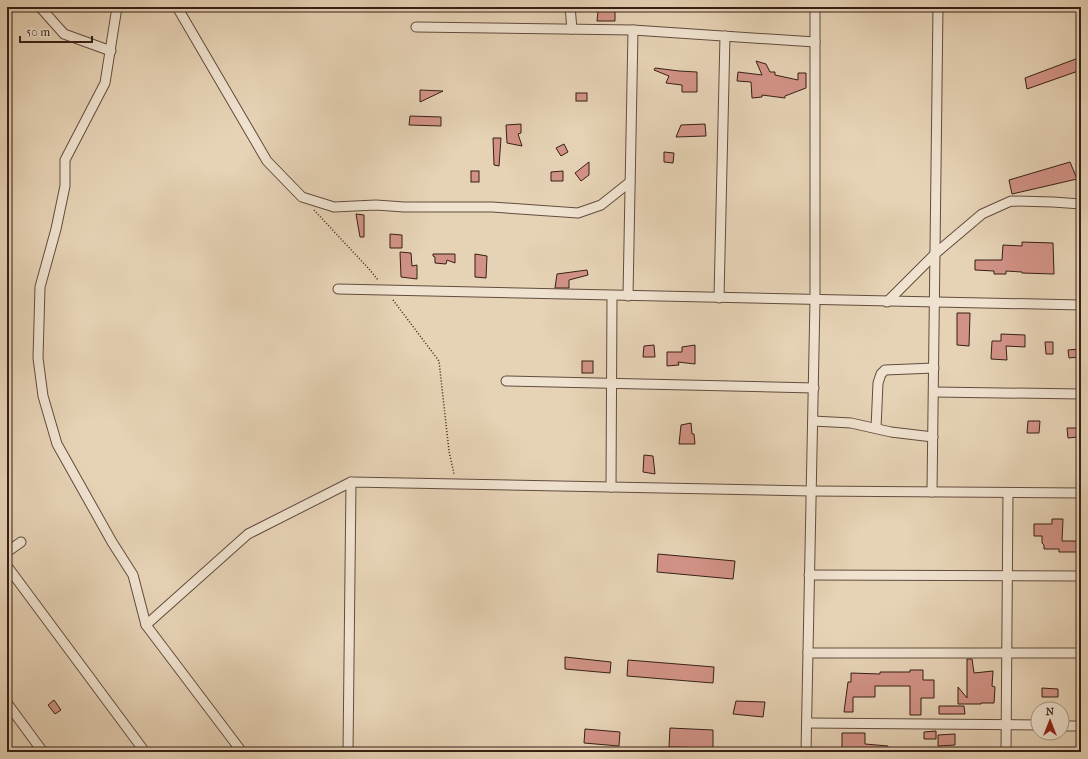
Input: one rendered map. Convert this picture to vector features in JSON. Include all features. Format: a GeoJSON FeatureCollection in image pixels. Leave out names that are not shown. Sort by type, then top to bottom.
{"type":"FeatureCollection","features":[{"type":"Feature","properties":{"kind":"street"},"geometry":{"type":"LineString","coordinates":[[40,7],[64,34],[111,51]]}},
{"type":"Feature","properties":{"kind":"street"},"geometry":{"type":"LineString","coordinates":[[117,7],[105,83],[65,160],[65,186],[56,228],[40,287],[38,358],[43,396],[57,444],[112,542],[133,575],[146,625],[242,752]]}},
{"type":"Feature","properties":{"kind":"street"},"geometry":{"type":"LineString","coordinates":[[177,7],[267,161],[302,197],[334,207],[376,205],[404,207],[492,207],[578,213],[601,206],[630,182]]}},
{"type":"Feature","properties":{"kind":"street"},"geometry":{"type":"LineString","coordinates":[[570,7],[572,29]]}},
{"type":"Feature","properties":{"kind":"street"},"geometry":{"type":"LineString","coordinates":[[806,752],[814,388],[816,7]]}},
{"type":"Feature","properties":{"kind":"street"},"geometry":{"type":"LineString","coordinates":[[932,492],[938,7]]}},
{"type":"Feature","properties":{"kind":"street"},"geometry":{"type":"LineString","coordinates":[[416,27],[633,30],[815,42]]}},
{"type":"Feature","properties":{"kind":"street"},"geometry":{"type":"LineString","coordinates":[[628,296],[633,30]]}},
{"type":"Feature","properties":{"kind":"street"},"geometry":{"type":"LineString","coordinates":[[719,298],[725,36]]}},
{"type":"Feature","properties":{"kind":"street"},"geometry":{"type":"LineString","coordinates":[[887,302],[936,253],[982,214],[1011,201],[1081,204]]}},
{"type":"Feature","properties":{"kind":"street"},"geometry":{"type":"LineString","coordinates":[[338,289],[1081,305]]}},
{"type":"Feature","properties":{"kind":"street"},"geometry":{"type":"LineString","coordinates":[[611,487],[612,296]]}},
{"type":"Feature","properties":{"kind":"street"},"geometry":{"type":"LineString","coordinates":[[876,428],[878,383],[881,374],[886,370],[934,368]]}},
{"type":"Feature","properties":{"kind":"street"},"geometry":{"type":"LineString","coordinates":[[506,381],[814,388]]}},
{"type":"Feature","properties":{"kind":"street"},"geometry":{"type":"LineString","coordinates":[[934,392],[1081,394]]}},
{"type":"Feature","properties":{"kind":"street"},"geometry":{"type":"LineString","coordinates":[[813,421],[851,423],[891,432],[933,437]]}},
{"type":"Feature","properties":{"kind":"street"},"geometry":{"type":"LineString","coordinates":[[146,625],[248,534],[351,482],[811,491],[1081,493]]}},
{"type":"Feature","properties":{"kind":"street"},"geometry":{"type":"LineString","coordinates":[[348,752],[351,482]]}},
{"type":"Feature","properties":{"kind":"street"},"geometry":{"type":"LineString","coordinates":[[1006,752],[1008,493]]}},
{"type":"Feature","properties":{"kind":"street"},"geometry":{"type":"LineString","coordinates":[[7,552],[21,542]]}},
{"type":"Feature","properties":{"kind":"street"},"geometry":{"type":"LineString","coordinates":[[7,566],[145,752]]}},
{"type":"Feature","properties":{"kind":"street"},"geometry":{"type":"LineString","coordinates":[[809,575],[1081,576]]}},
{"type":"Feature","properties":{"kind":"street"},"geometry":{"type":"LineString","coordinates":[[808,653],[1081,653]]}},
{"type":"Feature","properties":{"kind":"street"},"geometry":{"type":"LineString","coordinates":[[7,703],[40,751]]}},
{"type":"Feature","properties":{"kind":"street"},"geometry":{"type":"LineString","coordinates":[[807,723],[1030,726]]}},
{"type":"Feature","properties":{"kind":"street"},"geometry":{"type":"LineString","coordinates":[[1070,726],[1081,726]]}},
{"type":"Feature","properties":{"kind":"path"},"geometry":{"type":"LineString","coordinates":[[302,197],[369,269],[439,361],[449,451],[456,484]]}},
{"type":"Feature","properties":{"kind":"building"},"geometry":{"type":"Polygon","coordinates":[[[598,11],[615,11],[615,21],[597,21],[598,11]]]}},
{"type":"Feature","properties":{"kind":"building"},"geometry":{"type":"Polygon","coordinates":[[[1081,57],[1081,70],[1027,89],[1025,78],[1081,57]]]}},
{"type":"Feature","properties":{"kind":"building"},"geometry":{"type":"Polygon","coordinates":[[[756,61],[766,64],[770,72],[775,72],[775,75],[798,80],[798,73],[806,73],[806,88],[785,96],[785,98],[762,95],[762,97],[752,98],[751,82],[737,81],[738,72],[762,75],[756,61]]]}},
{"type":"Feature","properties":{"kind":"building"},"geometry":{"type":"Polygon","coordinates":[[[655,68],[697,72],[697,92],[682,92],[682,85],[666,83],[669,76],[654,70],[655,68]]]}},
{"type":"Feature","properties":{"kind":"building"},"geometry":{"type":"Polygon","coordinates":[[[420,90],[443,91],[420,102],[420,90]]]}},
{"type":"Feature","properties":{"kind":"building"},"geometry":{"type":"Polygon","coordinates":[[[576,93],[587,93],[587,101],[576,101],[576,93]]]}},
{"type":"Feature","properties":{"kind":"building"},"geometry":{"type":"Polygon","coordinates":[[[410,116],[441,117],[441,126],[409,125],[410,116]]]}},
{"type":"Feature","properties":{"kind":"building"},"geometry":{"type":"Polygon","coordinates":[[[521,124],[521,133],[518,134],[522,146],[507,143],[506,125],[521,124]]]}},
{"type":"Feature","properties":{"kind":"building"},"geometry":{"type":"Polygon","coordinates":[[[705,124],[706,136],[676,137],[681,125],[705,124]]]}},
{"type":"Feature","properties":{"kind":"building"},"geometry":{"type":"Polygon","coordinates":[[[493,138],[501,138],[499,166],[494,165],[493,138]]]}},
{"type":"Feature","properties":{"kind":"building"},"geometry":{"type":"Polygon","coordinates":[[[564,144],[568,152],[561,156],[556,148],[564,144]]]}},
{"type":"Feature","properties":{"kind":"building"},"geometry":{"type":"Polygon","coordinates":[[[664,152],[674,153],[673,163],[664,162],[664,152]]]}},
{"type":"Feature","properties":{"kind":"building"},"geometry":{"type":"Polygon","coordinates":[[[589,162],[589,175],[581,181],[575,173],[589,162]]]}},
{"type":"Feature","properties":{"kind":"building"},"geometry":{"type":"Polygon","coordinates":[[[1070,162],[1077,179],[1012,194],[1009,180],[1070,162]]]}},
{"type":"Feature","properties":{"kind":"building"},"geometry":{"type":"Polygon","coordinates":[[[471,171],[479,171],[479,182],[471,182],[471,171]]]}},
{"type":"Feature","properties":{"kind":"building"},"geometry":{"type":"Polygon","coordinates":[[[563,171],[563,181],[551,181],[551,172],[563,171]]]}},
{"type":"Feature","properties":{"kind":"building"},"geometry":{"type":"Polygon","coordinates":[[[356,214],[364,215],[364,237],[360,237],[356,214]]]}},
{"type":"Feature","properties":{"kind":"building"},"geometry":{"type":"Polygon","coordinates":[[[390,234],[402,235],[402,248],[390,248],[390,234]]]}},
{"type":"Feature","properties":{"kind":"building"},"geometry":{"type":"Polygon","coordinates":[[[1022,242],[1053,243],[1054,274],[1006,271],[1006,274],[994,274],[994,271],[975,270],[975,260],[1002,260],[1003,245],[1022,246],[1022,242]]]}},
{"type":"Feature","properties":{"kind":"building"},"geometry":{"type":"Polygon","coordinates":[[[400,252],[411,253],[412,266],[417,265],[417,279],[401,277],[400,252]]]}},
{"type":"Feature","properties":{"kind":"building"},"geometry":{"type":"Polygon","coordinates":[[[433,254],[455,254],[455,263],[447,260],[446,264],[435,263],[435,257],[433,254]]]}},
{"type":"Feature","properties":{"kind":"building"},"geometry":{"type":"Polygon","coordinates":[[[475,254],[487,256],[486,278],[475,277],[475,254]]]}},
{"type":"Feature","properties":{"kind":"building"},"geometry":{"type":"Polygon","coordinates":[[[587,270],[588,275],[569,280],[569,288],[555,288],[557,274],[587,270]]]}},
{"type":"Feature","properties":{"kind":"building"},"geometry":{"type":"Polygon","coordinates":[[[957,313],[970,313],[969,346],[957,345],[957,313]]]}},
{"type":"Feature","properties":{"kind":"building"},"geometry":{"type":"Polygon","coordinates":[[[1001,334],[1025,335],[1025,347],[1006,346],[1007,360],[991,359],[992,341],[1001,341],[1001,334]]]}},
{"type":"Feature","properties":{"kind":"building"},"geometry":{"type":"Polygon","coordinates":[[[1045,342],[1053,342],[1053,354],[1046,354],[1045,342]]]}},
{"type":"Feature","properties":{"kind":"building"},"geometry":{"type":"Polygon","coordinates":[[[654,345],[655,357],[643,357],[644,346],[654,345]]]}},
{"type":"Feature","properties":{"kind":"building"},"geometry":{"type":"Polygon","coordinates":[[[695,345],[695,364],[678,362],[679,365],[667,366],[667,352],[682,352],[682,347],[695,345]]]}},
{"type":"Feature","properties":{"kind":"building"},"geometry":{"type":"Polygon","coordinates":[[[1079,349],[1079,357],[1069,358],[1068,350],[1079,349]]]}},
{"type":"Feature","properties":{"kind":"building"},"geometry":{"type":"Polygon","coordinates":[[[582,361],[593,361],[593,373],[582,373],[582,361]]]}},
{"type":"Feature","properties":{"kind":"building"},"geometry":{"type":"Polygon","coordinates":[[[1028,421],[1040,421],[1039,433],[1027,433],[1028,421]]]}},
{"type":"Feature","properties":{"kind":"building"},"geometry":{"type":"Polygon","coordinates":[[[691,423],[695,444],[679,444],[681,425],[691,423]]]}},
{"type":"Feature","properties":{"kind":"building"},"geometry":{"type":"Polygon","coordinates":[[[1067,428],[1078,428],[1078,437],[1068,438],[1067,428]]]}},
{"type":"Feature","properties":{"kind":"building"},"geometry":{"type":"Polygon","coordinates":[[[644,455],[653,456],[655,474],[643,472],[644,455]]]}},
{"type":"Feature","properties":{"kind":"building"},"geometry":{"type":"Polygon","coordinates":[[[1052,519],[1063,519],[1062,541],[1078,541],[1078,552],[1059,552],[1059,549],[1044,549],[1042,536],[1034,536],[1034,524],[1052,524],[1052,519]]]}},
{"type":"Feature","properties":{"kind":"building"},"geometry":{"type":"Polygon","coordinates":[[[658,554],[735,561],[733,579],[657,572],[658,554]]]}},
{"type":"Feature","properties":{"kind":"building"},"geometry":{"type":"Polygon","coordinates":[[[565,657],[611,662],[610,673],[565,669],[565,657]]]}},
{"type":"Feature","properties":{"kind":"building"},"geometry":{"type":"Polygon","coordinates":[[[967,659],[972,659],[974,673],[993,671],[992,686],[995,687],[994,703],[958,704],[958,687],[967,698],[967,659]]]}},
{"type":"Feature","properties":{"kind":"building"},"geometry":{"type":"Polygon","coordinates":[[[628,660],[714,667],[713,683],[627,676],[628,660]]]}},
{"type":"Feature","properties":{"kind":"building"},"geometry":{"type":"Polygon","coordinates":[[[910,670],[923,670],[923,680],[934,680],[934,698],[921,698],[921,715],[910,715],[910,686],[875,686],[875,697],[853,697],[853,712],[844,712],[848,682],[851,682],[851,673],[880,674],[880,672],[910,672],[910,670]]]}},
{"type":"Feature","properties":{"kind":"building"},"geometry":{"type":"Polygon","coordinates":[[[1042,688],[1058,689],[1058,697],[1042,697],[1042,688]]]}},
{"type":"Feature","properties":{"kind":"building"},"geometry":{"type":"Polygon","coordinates":[[[54,700],[61,710],[55,714],[48,705],[54,700]]]}},
{"type":"Feature","properties":{"kind":"building"},"geometry":{"type":"Polygon","coordinates":[[[736,701],[765,702],[763,717],[733,714],[736,701]]]}},
{"type":"Feature","properties":{"kind":"building"},"geometry":{"type":"Polygon","coordinates":[[[939,706],[964,706],[965,714],[939,714],[939,706]]]}},
{"type":"Feature","properties":{"kind":"building"},"geometry":{"type":"Polygon","coordinates":[[[670,728],[713,730],[713,748],[669,747],[670,728]]]}},
{"type":"Feature","properties":{"kind":"building"},"geometry":{"type":"Polygon","coordinates":[[[585,729],[620,732],[619,746],[584,743],[585,729]]]}},
{"type":"Feature","properties":{"kind":"building"},"geometry":{"type":"Polygon","coordinates":[[[936,731],[936,739],[924,739],[924,732],[936,731]]]}},
{"type":"Feature","properties":{"kind":"building"},"geometry":{"type":"Polygon","coordinates":[[[842,733],[865,733],[865,744],[888,746],[887,752],[842,752],[842,733]]]}},
{"type":"Feature","properties":{"kind":"building"},"geometry":{"type":"Polygon","coordinates":[[[955,734],[955,745],[938,746],[938,735],[955,734]]]}}]}
